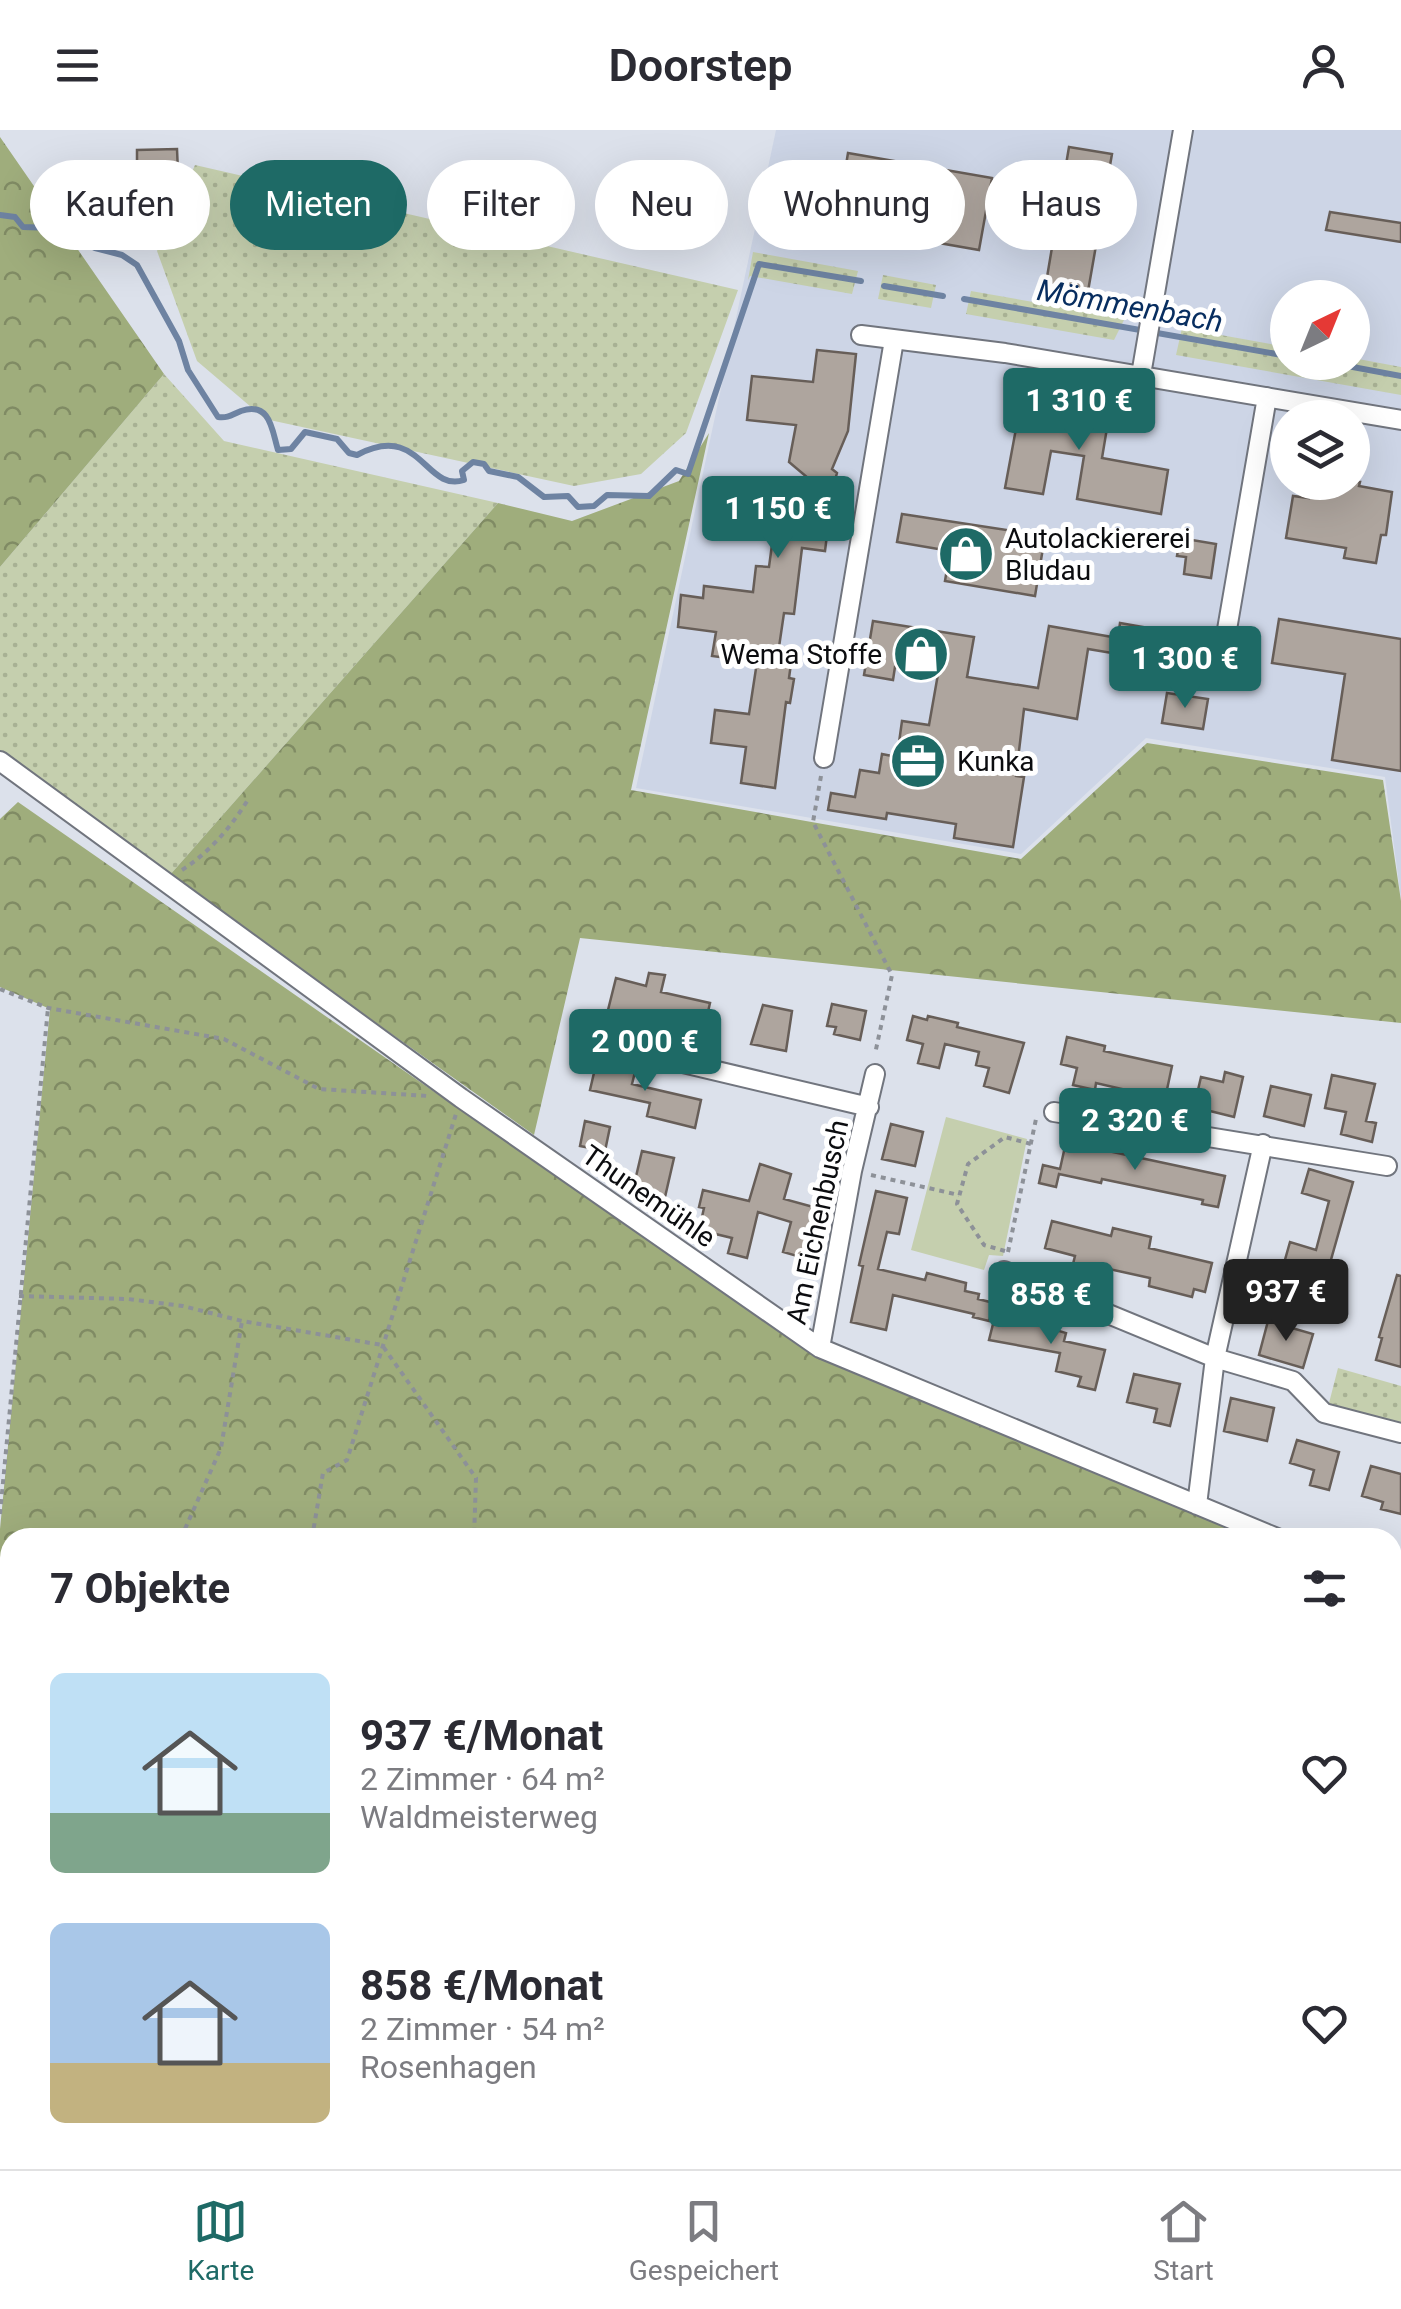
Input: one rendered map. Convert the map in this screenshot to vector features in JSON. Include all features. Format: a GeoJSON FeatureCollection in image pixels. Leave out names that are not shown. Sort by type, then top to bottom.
{"type":"FeatureCollection","features":[{"type":"Feature","properties":{"kind":"street"},"geometry":{"type":"LineString","coordinates":[[1141,375],[1183,130]]}},
{"type":"Feature","properties":{"kind":"street"},"geometry":{"type":"LineString","coordinates":[[861,335],[1141,375],[1401,420]]}},
{"type":"Feature","properties":{"kind":"street"},"geometry":{"type":"LineString","coordinates":[[824,758],[894,340]]}},
{"type":"Feature","properties":{"kind":"street"},"geometry":{"type":"LineString","coordinates":[[1220,676],[1267,397]]}},
{"type":"Feature","properties":{"kind":"street","name":"Thunemühle"},"geometry":{"type":"LineString","coordinates":[[0,761],[461,1098],[820,1348],[1253,1528]]}},
{"type":"Feature","properties":{"kind":"street","name":"Am Eichenbusch"},"geometry":{"type":"LineString","coordinates":[[645,1054],[869,1107]]}},
{"type":"Feature","properties":{"kind":"street","name":"Am Eichenbusch"},"geometry":{"type":"LineString","coordinates":[[820,1348],[874,1074]]}},
{"type":"Feature","properties":{"kind":"street"},"geometry":{"type":"LineString","coordinates":[[1054,1112],[1388,1166]]}},
{"type":"Feature","properties":{"kind":"street"},"geometry":{"type":"LineString","coordinates":[[1197,1505],[1215,1358],[1263,1144]]}},
{"type":"Feature","properties":{"kind":"street"},"geometry":{"type":"LineString","coordinates":[[1006,1262],[1215,1358],[1293,1381],[1324,1414],[1401,1432]]}},
{"type":"Feature","properties":{"kind":"path"},"geometry":{"type":"LineString","coordinates":[[824,758],[813,822],[892,975],[873,1061],[874,1074]]}},
{"type":"Feature","properties":{"kind":"path"},"geometry":{"type":"LineString","coordinates":[[167,882],[233,824],[249,798]]}},
{"type":"Feature","properties":{"kind":"path"},"geometry":{"type":"LineString","coordinates":[[0,989],[48,1008],[224,1040],[319,1089],[461,1098],[347,1460],[323,1473],[314,1528]]}},
{"type":"Feature","properties":{"kind":"path"},"geometry":{"type":"LineString","coordinates":[[0,1514],[48,1008]]}},
{"type":"Feature","properties":{"kind":"path"},"geometry":{"type":"LineString","coordinates":[[1031,1144],[1005,1137],[968,1164],[956,1204],[984,1245],[1006,1262],[1031,1144],[1036,1118],[1054,1112]]}},
{"type":"Feature","properties":{"kind":"path"},"geometry":{"type":"LineString","coordinates":[[852,1171],[959,1195]]}},
{"type":"Feature","properties":{"kind":"path"},"geometry":{"type":"LineString","coordinates":[[19,1296],[128,1299],[183,1306],[242,1321],[382,1345],[476,1478],[474,1528]]}},
{"type":"Feature","properties":{"kind":"path"},"geometry":{"type":"LineString","coordinates":[[185,1528],[221,1448],[242,1321]]}},
{"type":"Feature","properties":{"kind":"shaded area"},"geometry":{"type":"Polygon","coordinates":[[[776,130],[1401,130],[1401,899],[1385,777],[1146,738],[1021,854],[636,788],[750,250],[965,250],[965,160],[770,160],[776,130]]]}},
{"type":"Feature","properties":{"kind":"green space"},"geometry":{"type":"Polygon","coordinates":[[[0,137],[30,180],[30,250],[78,250],[164,374],[0,567],[0,137]]]}},
{"type":"Feature","properties":{"kind":"green space"},"geometry":{"type":"Polygon","coordinates":[[[210,168],[230,173],[230,250],[407,250],[407,214],[427,218],[427,250],[564,250],[738,290],[686,433],[641,474],[574,486],[265,419],[197,361],[157,251],[210,250],[210,168]]]}},
{"type":"Feature","properties":{"kind":"green space"},"geometry":{"type":"Polygon","coordinates":[[[753,252],[858,271],[852,294],[750,276],[748,280],[753,252]]]}},
{"type":"Feature","properties":{"kind":"green space"},"geometry":{"type":"Polygon","coordinates":[[[883,275],[936,285],[931,308],[878,299],[883,275]]]}},
{"type":"Feature","properties":{"kind":"green space"},"geometry":{"type":"Polygon","coordinates":[[[971,291],[1125,318],[1114,340],[966,314],[971,291]]]}},
{"type":"Feature","properties":{"kind":"green space"},"geometry":{"type":"Polygon","coordinates":[[[1182,328],[1270,344],[1270,372],[1176,355],[1182,328]]]}},
{"type":"Feature","properties":{"kind":"green space"},"geometry":{"type":"Polygon","coordinates":[[[1370,361],[1401,367],[1401,395],[1317,380],[1370,380],[1370,361]]]}},
{"type":"Feature","properties":{"kind":"green space"},"geometry":{"type":"Polygon","coordinates":[[[164,374],[224,441],[498,503],[169,876],[0,754],[0,567],[164,374]]]}},
{"type":"Feature","properties":{"kind":"green space"},"geometry":{"type":"Polygon","coordinates":[[[709,433],[631,790],[1021,859],[1147,743],[1383,780],[1401,901],[1401,1023],[580,938],[534,1135],[169,876],[498,503],[572,521],[679,481],[709,433]]]}},
{"type":"Feature","properties":{"kind":"green space"},"geometry":{"type":"Polygon","coordinates":[[[18,802],[811,1354],[1249,1528],[0,1528],[50,1009],[0,987],[0,819],[18,802]]]}},
{"type":"Feature","properties":{"kind":"green space"},"geometry":{"type":"Polygon","coordinates":[[[946,1117],[1027,1139],[1003,1256],[989,1255],[984,1270],[911,1250],[946,1117]]]}},
{"type":"Feature","properties":{"kind":"green space"},"geometry":{"type":"Polygon","coordinates":[[[1338,1368],[1401,1386],[1401,1428],[1328,1407],[1338,1368]]]}},
{"type":"Feature","properties":{"kind":"building"},"geometry":{"type":"Polygon","coordinates":[[[1069,147],[1112,154],[1111,160],[1067,160],[1069,147]]]}},
{"type":"Feature","properties":{"kind":"building"},"geometry":{"type":"Polygon","coordinates":[[[177,149],[177,160],[137,160],[137,150],[177,149]]]}},
{"type":"Feature","properties":{"kind":"building"},"geometry":{"type":"Polygon","coordinates":[[[848,153],[888,160],[847,160],[848,153]]]}},
{"type":"Feature","properties":{"kind":"building"},"geometry":{"type":"Polygon","coordinates":[[[965,173],[985,177],[985,217],[979,250],[965,248],[965,173]]]}},
{"type":"Feature","properties":{"kind":"building"},"geometry":{"type":"Polygon","coordinates":[[[1330,212],[1401,223],[1401,242],[1326,230],[1330,212]]]}},
{"type":"Feature","properties":{"kind":"building"},"geometry":{"type":"Polygon","coordinates":[[[1052,250],[1095,250],[1087,297],[1045,289],[1052,250]]]}},
{"type":"Feature","properties":{"kind":"building"},"geometry":{"type":"Polygon","coordinates":[[[817,350],[856,354],[848,431],[832,469],[837,473],[824,518],[829,519],[825,551],[802,548],[794,614],[784,613],[779,647],[793,649],[789,678],[794,679],[790,703],[786,702],[775,788],[741,783],[746,747],[711,743],[715,710],[749,714],[757,662],[712,656],[716,632],[678,627],[681,595],[703,598],[704,586],[753,592],[756,566],[769,567],[774,530],[790,533],[793,514],[800,515],[808,478],[789,462],[796,425],[747,420],[752,376],[813,382],[817,350]]]}},
{"type":"Feature","properties":{"kind":"building"},"geometry":{"type":"Polygon","coordinates":[[[1023,391],[1087,403],[1088,394],[1112,398],[1102,458],[1168,470],[1161,514],[1077,499],[1084,456],[1051,451],[1043,494],[1005,488],[1023,391]]]}},
{"type":"Feature","properties":{"kind":"building"},"geometry":{"type":"Polygon","coordinates":[[[1370,488],[1392,492],[1386,535],[1381,535],[1376,563],[1344,558],[1346,548],[1286,538],[1292,500],[1370,500],[1370,488]]]}},
{"type":"Feature","properties":{"kind":"building"},"geometry":{"type":"Polygon","coordinates":[[[902,514],[1045,536],[1035,596],[945,581],[950,551],[897,542],[902,514]]]}},
{"type":"Feature","properties":{"kind":"building"},"geometry":{"type":"Polygon","coordinates":[[[1180,538],[1216,544],[1211,578],[1184,574],[1186,557],[1177,556],[1180,538]]]}},
{"type":"Feature","properties":{"kind":"building"},"geometry":{"type":"Polygon","coordinates":[[[1279,619],[1401,639],[1401,771],[1332,760],[1345,674],[1272,663],[1279,619]]]}},
{"type":"Feature","properties":{"kind":"building"},"geometry":{"type":"Polygon","coordinates":[[[873,621],[974,637],[967,677],[1038,688],[1049,626],[1118,638],[1120,623],[1143,627],[1141,642],[1167,647],[1164,667],[1172,669],[1169,685],[1121,676],[1124,655],[1088,649],[1077,719],[1024,709],[1016,776],[1024,777],[1013,847],[954,838],[956,824],[887,813],[886,819],[828,810],[831,793],[855,797],[860,770],[879,773],[882,754],[897,757],[902,721],[929,725],[938,674],[895,667],[893,680],[864,675],[873,621]]]}},
{"type":"Feature","properties":{"kind":"building"},"geometry":{"type":"Polygon","coordinates":[[[1167,693],[1208,699],[1203,729],[1162,723],[1167,693]]]}},
{"type":"Feature","properties":{"kind":"building"},"geometry":{"type":"Polygon","coordinates":[[[649,973],[665,975],[661,992],[710,1003],[703,1034],[673,1027],[669,1018],[608,1010],[616,978],[646,986],[649,973]]]}},
{"type":"Feature","properties":{"kind":"building"},"geometry":{"type":"Polygon","coordinates":[[[832,1004],[866,1011],[860,1040],[834,1034],[836,1027],[827,1026],[832,1004]]]}},
{"type":"Feature","properties":{"kind":"building"},"geometry":{"type":"Polygon","coordinates":[[[763,1005],[792,1011],[786,1051],[751,1044],[763,1005]]]}},
{"type":"Feature","properties":{"kind":"building"},"geometry":{"type":"Polygon","coordinates":[[[913,1016],[958,1023],[957,1027],[1024,1043],[1009,1093],[984,1086],[989,1068],[976,1065],[979,1052],[945,1044],[939,1068],[918,1063],[923,1044],[907,1040],[913,1016]]]}},
{"type":"Feature","properties":{"kind":"building"},"geometry":{"type":"Polygon","coordinates":[[[1067,1037],[1105,1046],[1104,1051],[1172,1066],[1165,1099],[1096,1083],[1095,1090],[1073,1085],[1077,1068],[1061,1064],[1067,1037]]]}},
{"type":"Feature","properties":{"kind":"building"},"geometry":{"type":"Polygon","coordinates":[[[597,1060],[636,1068],[632,1084],[701,1100],[695,1128],[647,1116],[650,1103],[590,1090],[597,1060]]]}},
{"type":"Feature","properties":{"kind":"building"},"geometry":{"type":"Polygon","coordinates":[[[1225,1072],[1243,1077],[1234,1117],[1194,1107],[1201,1077],[1223,1082],[1225,1072]]]}},
{"type":"Feature","properties":{"kind":"building"},"geometry":{"type":"Polygon","coordinates":[[[1332,1075],[1375,1084],[1366,1121],[1376,1123],[1372,1142],[1341,1134],[1346,1112],[1325,1108],[1332,1075]]]}},
{"type":"Feature","properties":{"kind":"building"},"geometry":{"type":"Polygon","coordinates":[[[1271,1086],[1311,1095],[1304,1126],[1264,1116],[1271,1086]]]}},
{"type":"Feature","properties":{"kind":"building"},"geometry":{"type":"Polygon","coordinates":[[[585,1121],[610,1127],[605,1151],[580,1146],[585,1121]]]}},
{"type":"Feature","properties":{"kind":"building"},"geometry":{"type":"Polygon","coordinates":[[[891,1124],[923,1132],[915,1166],[882,1159],[891,1124]]]}},
{"type":"Feature","properties":{"kind":"building"},"geometry":{"type":"Polygon","coordinates":[[[1066,1142],[1225,1176],[1218,1207],[1202,1204],[1203,1200],[1102,1179],[1101,1183],[1059,1174],[1056,1187],[1039,1183],[1043,1165],[1060,1169],[1066,1142]]]}},
{"type":"Feature","properties":{"kind":"building"},"geometry":{"type":"Polygon","coordinates":[[[642,1151],[674,1158],[665,1197],[651,1201],[634,1185],[642,1151]]]}},
{"type":"Feature","properties":{"kind":"building"},"geometry":{"type":"Polygon","coordinates":[[[760,1164],[791,1174],[784,1199],[824,1210],[811,1260],[783,1252],[791,1222],[758,1212],[747,1258],[728,1253],[732,1238],[699,1230],[703,1190],[749,1201],[760,1164]]]}},
{"type":"Feature","properties":{"kind":"building"},"geometry":{"type":"Polygon","coordinates":[[[1309,1169],[1353,1182],[1319,1302],[1278,1290],[1272,1314],[1252,1309],[1259,1283],[1277,1288],[1290,1242],[1316,1250],[1329,1201],[1302,1193],[1309,1169]]]}},
{"type":"Feature","properties":{"kind":"building"},"geometry":{"type":"Polygon","coordinates":[[[876,1191],[907,1198],[899,1234],[887,1232],[878,1269],[925,1280],[927,1273],[966,1283],[965,1291],[994,1303],[989,1321],[893,1295],[886,1330],[851,1322],[876,1191]]]}},
{"type":"Feature","properties":{"kind":"building"},"geometry":{"type":"Polygon","coordinates":[[[1052,1221],[1111,1236],[1113,1228],[1151,1237],[1149,1248],[1212,1263],[1205,1292],[1194,1289],[1192,1297],[1149,1286],[1150,1278],[1100,1267],[1098,1278],[1071,1272],[1075,1256],[1045,1248],[1052,1221]]]}},
{"type":"Feature","properties":{"kind":"building"},"geometry":{"type":"Polygon","coordinates":[[[1397,1275],[1401,1276],[1401,1367],[1376,1360],[1397,1275]]]}},
{"type":"Feature","properties":{"kind":"building"},"geometry":{"type":"Polygon","coordinates":[[[996,1312],[1066,1333],[1064,1341],[1105,1350],[1095,1390],[1078,1386],[1081,1377],[1056,1371],[1060,1353],[989,1340],[996,1312]]]}},
{"type":"Feature","properties":{"kind":"building"},"geometry":{"type":"Polygon","coordinates":[[[1268,1321],[1313,1334],[1303,1368],[1259,1355],[1268,1321]]]}},
{"type":"Feature","properties":{"kind":"building"},"geometry":{"type":"Polygon","coordinates":[[[1134,1374],[1180,1384],[1170,1426],[1154,1422],[1157,1409],[1127,1402],[1134,1374]]]}},
{"type":"Feature","properties":{"kind":"building"},"geometry":{"type":"Polygon","coordinates":[[[1231,1398],[1274,1408],[1267,1441],[1224,1431],[1231,1398]]]}},
{"type":"Feature","properties":{"kind":"building"},"geometry":{"type":"Polygon","coordinates":[[[1297,1440],[1339,1452],[1329,1490],[1310,1485],[1314,1470],[1290,1463],[1297,1440]]]}},
{"type":"Feature","properties":{"kind":"building"},"geometry":{"type":"Polygon","coordinates":[[[1371,1466],[1401,1474],[1401,1514],[1381,1509],[1383,1502],[1362,1496],[1371,1466]]]}},
{"type":"Feature","properties":{"kind":"waterway","name":"Mömmenbach"},"geometry":{"type":"LineString","coordinates":[[0,215],[15,217],[23,227],[53,228],[95,248],[122,255],[137,265],[179,341],[188,370],[218,417],[259,410],[272,427],[278,450],[291,449],[305,432],[337,439],[349,453],[357,455],[395,446],[409,451],[440,477],[451,481],[464,480],[462,471],[473,462],[484,464],[489,471],[518,477],[544,497],[568,496],[578,507],[594,506],[607,495],[649,496],[676,470],[688,474],[759,264],[861,281]]}},
{"type":"Feature","properties":{"kind":"waterway","name":"Mömmenbach"},"geometry":{"type":"LineString","coordinates":[[884,286],[943,296]]}},
{"type":"Feature","properties":{"kind":"waterway","name":"Mömmenbach"},"geometry":{"type":"LineString","coordinates":[[964,299],[1270,353]]}},
{"type":"Feature","properties":{"kind":"waterway","name":"Mömmenbach"},"geometry":{"type":"LineString","coordinates":[[1370,370],[1401,376]]}},
{"type":"Feature","properties":{"kind":"place","name":"Autolackiererei Bludau"},"geometry":{"type":"Point","coordinates":[966,554]}},
{"type":"Feature","properties":{"kind":"place","name":"Wema Stoffe"},"geometry":{"type":"Point","coordinates":[921,654]}},
{"type":"Feature","properties":{"kind":"place","name":"Kunka"},"geometry":{"type":"Point","coordinates":[918,761]}}]}
